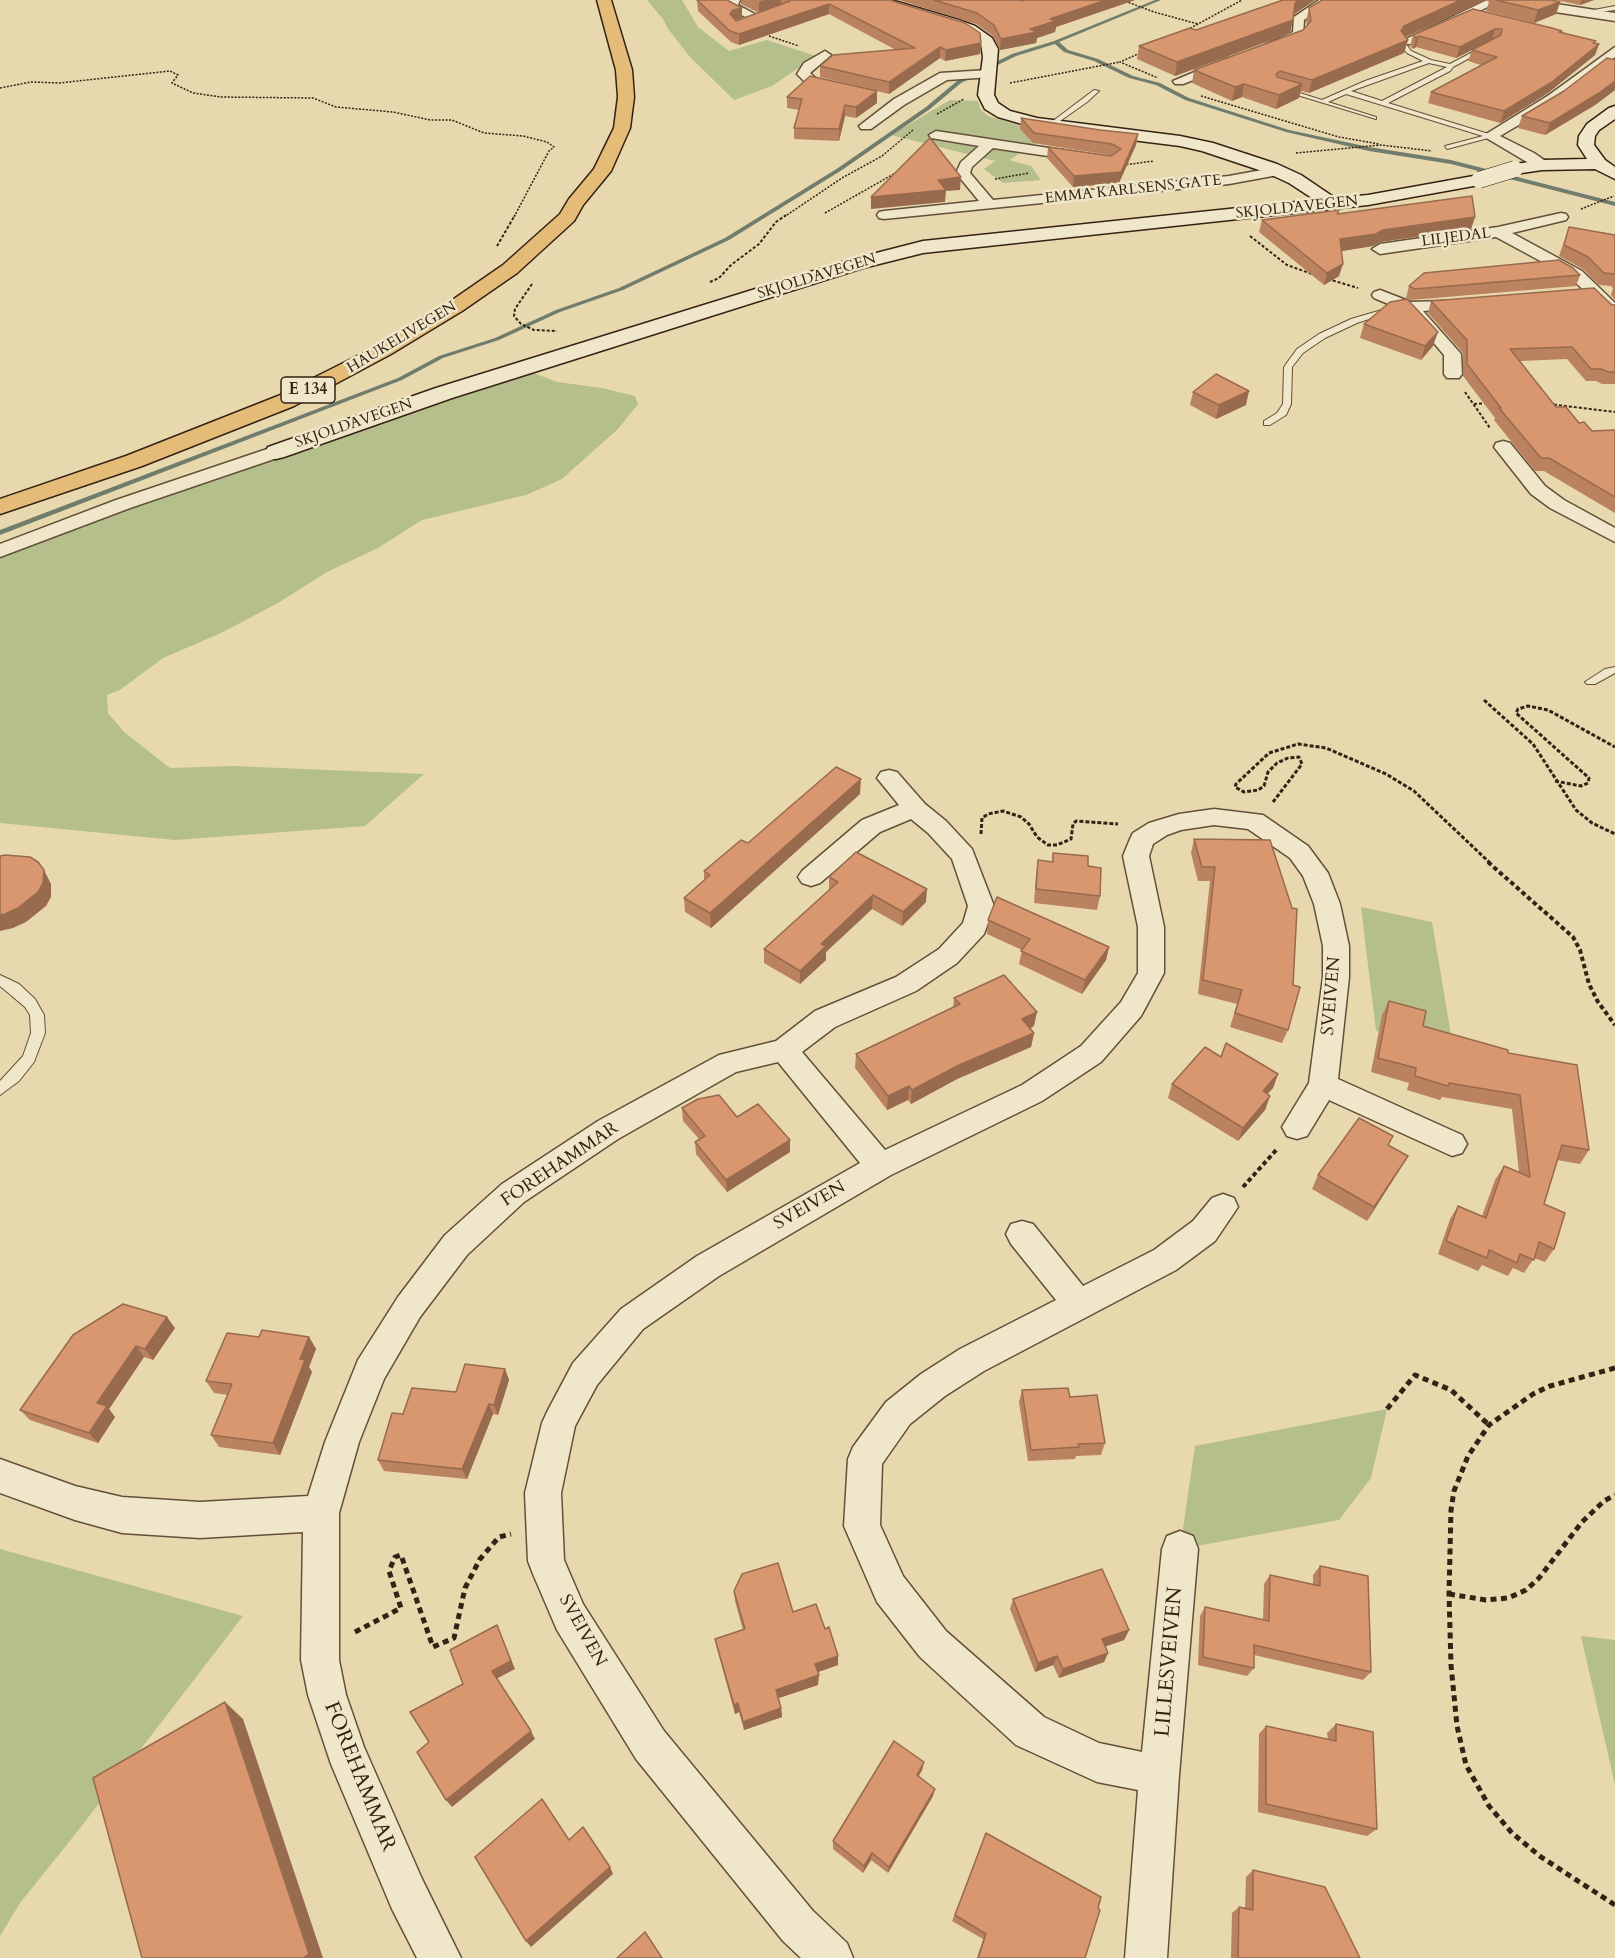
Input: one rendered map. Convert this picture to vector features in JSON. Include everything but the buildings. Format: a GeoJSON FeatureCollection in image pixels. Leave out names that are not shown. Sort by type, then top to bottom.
{"type":"FeatureCollection","features":[{"type":"Feature","properties":{"kind":"highway","name":"HAUKELIVEGEN"},"geometry":{"type":"LineString","coordinates":[[0,498],[184,430],[367,343],[439,303],[496,265],[575,202],[602,171],[616,143],[625,114],[624,70],[604,0]]}},
{"type":"Feature","properties":{"kind":"highway","name":"HAUKELIVEGEN"},"geometry":{"type":"LineString","coordinates":[[0,507],[134,461],[327,382],[455,307],[510,269],[568,217],[575,202]]}},
{"type":"Feature","properties":{"kind":"street"},"geometry":{"type":"LineString","coordinates":[[734,0],[732,3],[734,7],[758,19]]}},
{"type":"Feature","properties":{"kind":"street"},"geometry":{"type":"LineString","coordinates":[[876,0],[954,23],[980,35],[991,49],[986,96],[991,106],[1004,114],[1024,121],[1192,144],[1250,159],[1313,190],[1332,204]]}},
{"type":"Feature","properties":{"kind":"street"},"geometry":{"type":"LineString","coordinates":[[1179,81],[1295,38],[1300,32],[1298,19],[1328,0]]}},
{"type":"Feature","properties":{"kind":"street"},"geometry":{"type":"LineString","coordinates":[[1408,41],[1496,0]]}},
{"type":"Feature","properties":{"kind":"street"},"geometry":{"type":"LineString","coordinates":[[1514,0],[1596,13],[1614,10]]}},
{"type":"Feature","properties":{"kind":"street"},"geometry":{"type":"LineString","coordinates":[[1470,13],[1488,17]]}},
{"type":"Feature","properties":{"kind":"street"},"geometry":{"type":"LineString","coordinates":[[738,26],[774,14]]}},
{"type":"Feature","properties":{"kind":"street"},"geometry":{"type":"LineString","coordinates":[[1490,136],[1554,98],[1611,49]]}},
{"type":"Feature","properties":{"kind":"street"},"geometry":{"type":"LineString","coordinates":[[825,55],[808,66],[803,74],[806,78],[815,84],[857,93]]}},
{"type":"Feature","properties":{"kind":"street"},"geometry":{"type":"LineString","coordinates":[[1198,60],[1216,67]]}},
{"type":"Feature","properties":{"kind":"street"},"geometry":{"type":"LineString","coordinates":[[866,126],[899,102],[944,76],[988,74]]}},
{"type":"Feature","properties":{"kind":"street"},"geometry":{"type":"LineString","coordinates":[[878,97],[899,102]]}},
{"type":"Feature","properties":{"kind":"street"},"geometry":{"type":"LineString","coordinates":[[1615,111],[1593,128],[1587,136],[1586,145],[1599,164],[1615,174]]}},
{"type":"Feature","properties":{"kind":"street"},"geometry":{"type":"LineString","coordinates":[[1060,154],[1075,129]]}},
{"type":"Feature","properties":{"kind":"street"},"geometry":{"type":"LineString","coordinates":[[936,135],[1100,159]]}},
{"type":"Feature","properties":{"kind":"street"},"geometry":{"type":"LineString","coordinates":[[1490,136],[1542,165]]}},
{"type":"Feature","properties":{"kind":"street"},"geometry":{"type":"LineString","coordinates":[[989,204],[963,172],[966,165],[990,143]]}},
{"type":"Feature","properties":{"kind":"street","name":"SKJOLDAVEGEN"},"geometry":{"type":"LineString","coordinates":[[0,551],[123,504],[444,393],[855,264],[899,253],[961,241],[1332,204],[1418,193],[1479,180],[1515,169],[1542,165],[1599,164]]}},
{"type":"Feature","properties":{"kind":"street","name":"EMMA KARLSENS GATE"},"geometry":{"type":"LineString","coordinates":[[884,215],[1229,180],[1278,171]]}},
{"type":"Feature","properties":{"kind":"street"},"geometry":{"type":"LineString","coordinates":[[1498,232],[1561,217]]}},
{"type":"Feature","properties":{"kind":"street","name":"LILJEDAL"},"geometry":{"type":"LineString","coordinates":[[1380,249],[1498,232],[1576,274],[1615,312]]}},
{"type":"Feature","properties":{"kind":"street"},"geometry":{"type":"LineString","coordinates":[[1570,293],[1615,291]]}},
{"type":"Feature","properties":{"kind":"street"},"geometry":{"type":"LineString","coordinates":[[1380,295],[1408,307],[1440,338],[1452,354],[1453,374]]}},
{"type":"Feature","properties":{"kind":"street"},"geometry":{"type":"LineString","coordinates":[[1408,307],[1480,301]]}},
{"type":"Feature","properties":{"kind":"street"},"geometry":{"type":"LineString","coordinates":[[1503,447],[1538,490],[1557,504],[1615,537]]}},
{"type":"Feature","properties":{"kind":"street","name":"FOREHAMMAR"},"geometry":{"type":"LineString","coordinates":[[440,1958],[406,1894],[345,1750],[327,1695],[320,1660],[321,1513],[342,1442],[370,1371],[409,1307],[456,1245],[513,1193],[608,1130],[729,1064],[784,1050],[825,1019],[906,984],[948,956],[975,927],[981,906],[963,855],[937,827],[916,810],[889,778]]}},
{"type":"Feature","properties":{"kind":"street"},"geometry":{"type":"LineString","coordinates":[[811,877],[871,826],[896,814],[916,810]]}},
{"type":"Feature","properties":{"kind":"street","name":"SVEIVEN"},"geometry":{"type":"LineString","coordinates":[[832,1958],[798,1926],[650,1745],[570,1617],[546,1561],[543,1493],[559,1423],[585,1374],[632,1319],[708,1266],[880,1166],[1032,1093],[1091,1054],[1131,1009],[1150,973],[1151,927],[1136,856],[1142,839],[1179,822],[1214,817],[1254,821],[1299,852],[1315,873],[1327,904],[1336,946],[1336,967],[1323,1085],[1297,1127]]}},
{"type":"Feature","properties":{"kind":"street"},"geometry":{"type":"LineString","coordinates":[[784,1050],[880,1166]]}},
{"type":"Feature","properties":{"kind":"street"},"geometry":{"type":"LineString","coordinates":[[1323,1085],[1452,1144]]}},
{"type":"Feature","properties":{"kind":"street"},"geometry":{"type":"LineString","coordinates":[[1159,1775],[1097,1762],[1030,1731],[933,1644],[890,1588],[862,1526],[865,1459],[898,1413],[933,1384],[972,1360],[1165,1260],[1204,1230],[1223,1207]]}},
{"type":"Feature","properties":{"kind":"street"},"geometry":{"type":"LineString","coordinates":[[1022,1234],[1078,1304]]}},
{"type":"Feature","properties":{"kind":"street"},"geometry":{"type":"LineString","coordinates":[[0,1476],[75,1503],[122,1515],[200,1520],[321,1513]]}},
{"type":"Feature","properties":{"kind":"street","name":"LILLESVEIVEN"},"geometry":{"type":"LineString","coordinates":[[1146,1958],[1159,1775],[1180,1549]]}},
{"type":"Feature","properties":{"kind":"lane"},"geometry":{"type":"LineString","coordinates":[[1538,0],[1596,13]]}},
{"type":"Feature","properties":{"kind":"lane"},"geometry":{"type":"LineString","coordinates":[[1408,41],[1403,44],[1403,48],[1429,61],[1451,66]]}},
{"type":"Feature","properties":{"kind":"lane"},"geometry":{"type":"LineString","coordinates":[[1383,103],[1495,43]]}},
{"type":"Feature","properties":{"kind":"lane"},"geometry":{"type":"LineString","coordinates":[[1322,102],[1367,82],[1429,61]]}},
{"type":"Feature","properties":{"kind":"lane"},"geometry":{"type":"LineString","coordinates":[[1278,88],[1374,118]]}},
{"type":"Feature","properties":{"kind":"lane"},"geometry":{"type":"LineString","coordinates":[[1051,125],[1096,91]]}},
{"type":"Feature","properties":{"kind":"lane"},"geometry":{"type":"LineString","coordinates":[[1346,92],[1490,136]]}},
{"type":"Feature","properties":{"kind":"lane"},"geometry":{"type":"LineString","coordinates":[[1447,147],[1490,136]]}},
{"type":"Feature","properties":{"kind":"lane"},"geometry":{"type":"LineString","coordinates":[[1267,423],[1281,415],[1287,404],[1288,367],[1300,351],[1322,336],[1354,321],[1382,311],[1408,307]]}},
{"type":"Feature","properties":{"kind":"lane"},"geometry":{"type":"LineString","coordinates":[[1591,682],[1615,670]]}},
{"type":"Feature","properties":{"kind":"lane"},"geometry":{"type":"LineString","coordinates":[[0,980],[14,988],[30,1003],[37,1016],[38,1033],[29,1058],[14,1077],[0,1089]]}},
{"type":"Feature","properties":{"kind":"path"},"geometry":{"type":"LineString","coordinates":[[1122,0],[1198,24]]}},
{"type":"Feature","properties":{"kind":"path"},"geometry":{"type":"LineString","coordinates":[[738,26],[825,55]]}},
{"type":"Feature","properties":{"kind":"path"},"geometry":{"type":"LineString","coordinates":[[1004,84],[1120,62]]}},
{"type":"Feature","properties":{"kind":"path"},"geometry":{"type":"LineString","coordinates":[[0,88],[21,82],[88,81],[170,71],[178,75],[172,84],[193,93],[220,97],[313,98],[336,107],[393,112],[430,120],[452,120],[484,134],[523,136],[548,142],[554,147],[549,151],[527,195],[497,246]]}},
{"type":"Feature","properties":{"kind":"path"},"geometry":{"type":"LineString","coordinates":[[932,117],[958,102],[986,96]]}},
{"type":"Feature","properties":{"kind":"path"},"geometry":{"type":"LineString","coordinates":[[700,286],[719,278],[731,265],[759,244],[776,222],[842,178],[882,156],[918,126]]}},
{"type":"Feature","properties":{"kind":"path"},"geometry":{"type":"LineString","coordinates":[[825,213],[901,170],[936,135]]}},
{"type":"Feature","properties":{"kind":"path"},"geometry":{"type":"LineString","coordinates":[[1339,137],[1381,145],[1347,148]]}},
{"type":"Feature","properties":{"kind":"path"},"geometry":{"type":"LineString","coordinates":[[997,179],[1035,171]]}},
{"type":"Feature","properties":{"kind":"path"},"geometry":{"type":"LineString","coordinates":[[1598,202],[1615,196]]}},
{"type":"Feature","properties":{"kind":"path"},"geometry":{"type":"LineString","coordinates":[[1242,229],[1287,265],[1318,275]]}},
{"type":"Feature","properties":{"kind":"path"},"geometry":{"type":"LineString","coordinates":[[535,278],[515,309],[514,316],[527,328],[541,331],[563,330]]}},
{"type":"Feature","properties":{"kind":"path"},"geometry":{"type":"LineString","coordinates":[[1328,279],[1380,295]]}},
{"type":"Feature","properties":{"kind":"path"},"geometry":{"type":"LineString","coordinates":[[1453,374],[1503,447]]}},
{"type":"Feature","properties":{"kind":"path"},"geometry":{"type":"LineString","coordinates":[[1474,404],[1497,403]]}},
{"type":"Feature","properties":{"kind":"path"},"geometry":{"type":"LineString","coordinates":[[1544,403],[1615,412]]}},
{"type":"Feature","properties":{"kind":"path"},"geometry":{"type":"LineString","coordinates":[[1484,700],[1533,744],[1555,781],[1582,816],[1615,834]]}},
{"type":"Feature","properties":{"kind":"path"},"geometry":{"type":"LineString","coordinates":[[1555,781],[1581,786],[1588,783],[1589,778],[1516,713],[1518,709],[1528,706],[1548,710],[1615,747]]}},
{"type":"Feature","properties":{"kind":"path"},"geometry":{"type":"LineString","coordinates":[[1254,821],[1279,796],[1302,764],[1302,760],[1296,756],[1277,763],[1268,772],[1264,786],[1258,790],[1244,792],[1235,787],[1269,753],[1298,744],[1309,744],[1326,748],[1386,774],[1414,791],[1521,893],[1573,937],[1580,950],[1589,984],[1598,1002],[1615,1025]]}},
{"type":"Feature","properties":{"kind":"path"},"geometry":{"type":"LineString","coordinates":[[963,855],[981,848],[982,818],[995,812],[1010,812],[1021,818],[1029,824],[1037,837],[1048,844],[1057,845],[1071,839],[1073,824],[1076,820],[1084,819],[1135,826],[1150,834]]}},
{"type":"Feature","properties":{"kind":"path"},"geometry":{"type":"LineString","coordinates":[[1223,1207],[1297,1127]]}},
{"type":"Feature","properties":{"kind":"path"},"geometry":{"type":"LineString","coordinates":[[1615,1368],[1550,1386],[1533,1394],[1489,1425],[1468,1456],[1454,1491],[1451,1510],[1449,1594],[1452,1675],[1457,1726],[1466,1766],[1489,1806],[1512,1833],[1541,1857],[1615,1905]]}},
{"type":"Feature","properties":{"kind":"path"},"geometry":{"type":"LineString","coordinates":[[1387,1409],[1415,1375],[1451,1390],[1489,1425]]}},
{"type":"Feature","properties":{"kind":"path"},"geometry":{"type":"LineString","coordinates":[[1449,1594],[1486,1599],[1508,1598],[1526,1590],[1539,1578],[1582,1522],[1604,1501],[1615,1495]]}},
{"type":"Feature","properties":{"kind":"path"},"geometry":{"type":"LineString","coordinates":[[320,1644],[349,1636],[401,1608],[389,1571],[395,1557],[402,1555],[434,1647],[454,1638],[465,1588],[480,1559],[499,1537],[544,1526]]}},
{"type":"Feature","properties":{"kind":"green space"},"geometry":{"type":"Polygon","coordinates":[[[647,0],[682,0],[698,27],[729,51],[767,40],[816,56],[772,86],[734,100],[690,57],[647,0]]]}},
{"type":"Feature","properties":{"kind":"green space"},"geometry":{"type":"Polygon","coordinates":[[[950,100],[978,101],[980,109],[988,116],[1024,127],[1041,140],[1009,160],[1031,166],[1041,180],[1003,183],[984,169],[995,161],[891,135],[950,100]]]}},
{"type":"Feature","properties":{"kind":"green space"},"geometry":{"type":"Polygon","coordinates":[[[526,370],[557,382],[602,388],[635,396],[638,404],[618,429],[562,479],[526,495],[422,520],[378,548],[327,572],[278,603],[221,633],[163,658],[120,690],[107,695],[108,713],[124,732],[170,768],[233,766],[424,774],[365,826],[175,840],[0,823],[0,551],[192,487],[526,370]]]}},
{"type":"Feature","properties":{"kind":"green space"},"geometry":{"type":"Polygon","coordinates":[[[1361,907],[1432,922],[1453,1047],[1376,1031],[1361,907]]]}},
{"type":"Feature","properties":{"kind":"green space"},"geometry":{"type":"Polygon","coordinates":[[[1387,1409],[1371,1478],[1339,1520],[1180,1549],[1195,1446],[1387,1409]]]}},
{"type":"Feature","properties":{"kind":"green space"},"geometry":{"type":"Polygon","coordinates":[[[0,1549],[243,1616],[20,1903],[0,1936],[0,1549]]]}},
{"type":"Feature","properties":{"kind":"green space"},"geometry":{"type":"Polygon","coordinates":[[[1581,1636],[1615,1640],[1615,1785],[1581,1636]]]}},
{"type":"Feature","properties":{"kind":"waterway"},"geometry":{"type":"LineString","coordinates":[[1056,42],[1159,0]]}},
{"type":"Feature","properties":{"kind":"waterway"},"geometry":{"type":"LineString","coordinates":[[0,533],[400,379],[441,357],[497,339],[558,311],[621,289],[727,239],[840,169],[928,108],[959,82],[1014,55],[1056,42]]}},
{"type":"Feature","properties":{"kind":"waterway"},"geometry":{"type":"LineString","coordinates":[[1056,42],[1066,51],[1096,60],[1131,77],[1158,84],[1187,99],[1288,131],[1369,149],[1451,162],[1615,204]]}}]}
